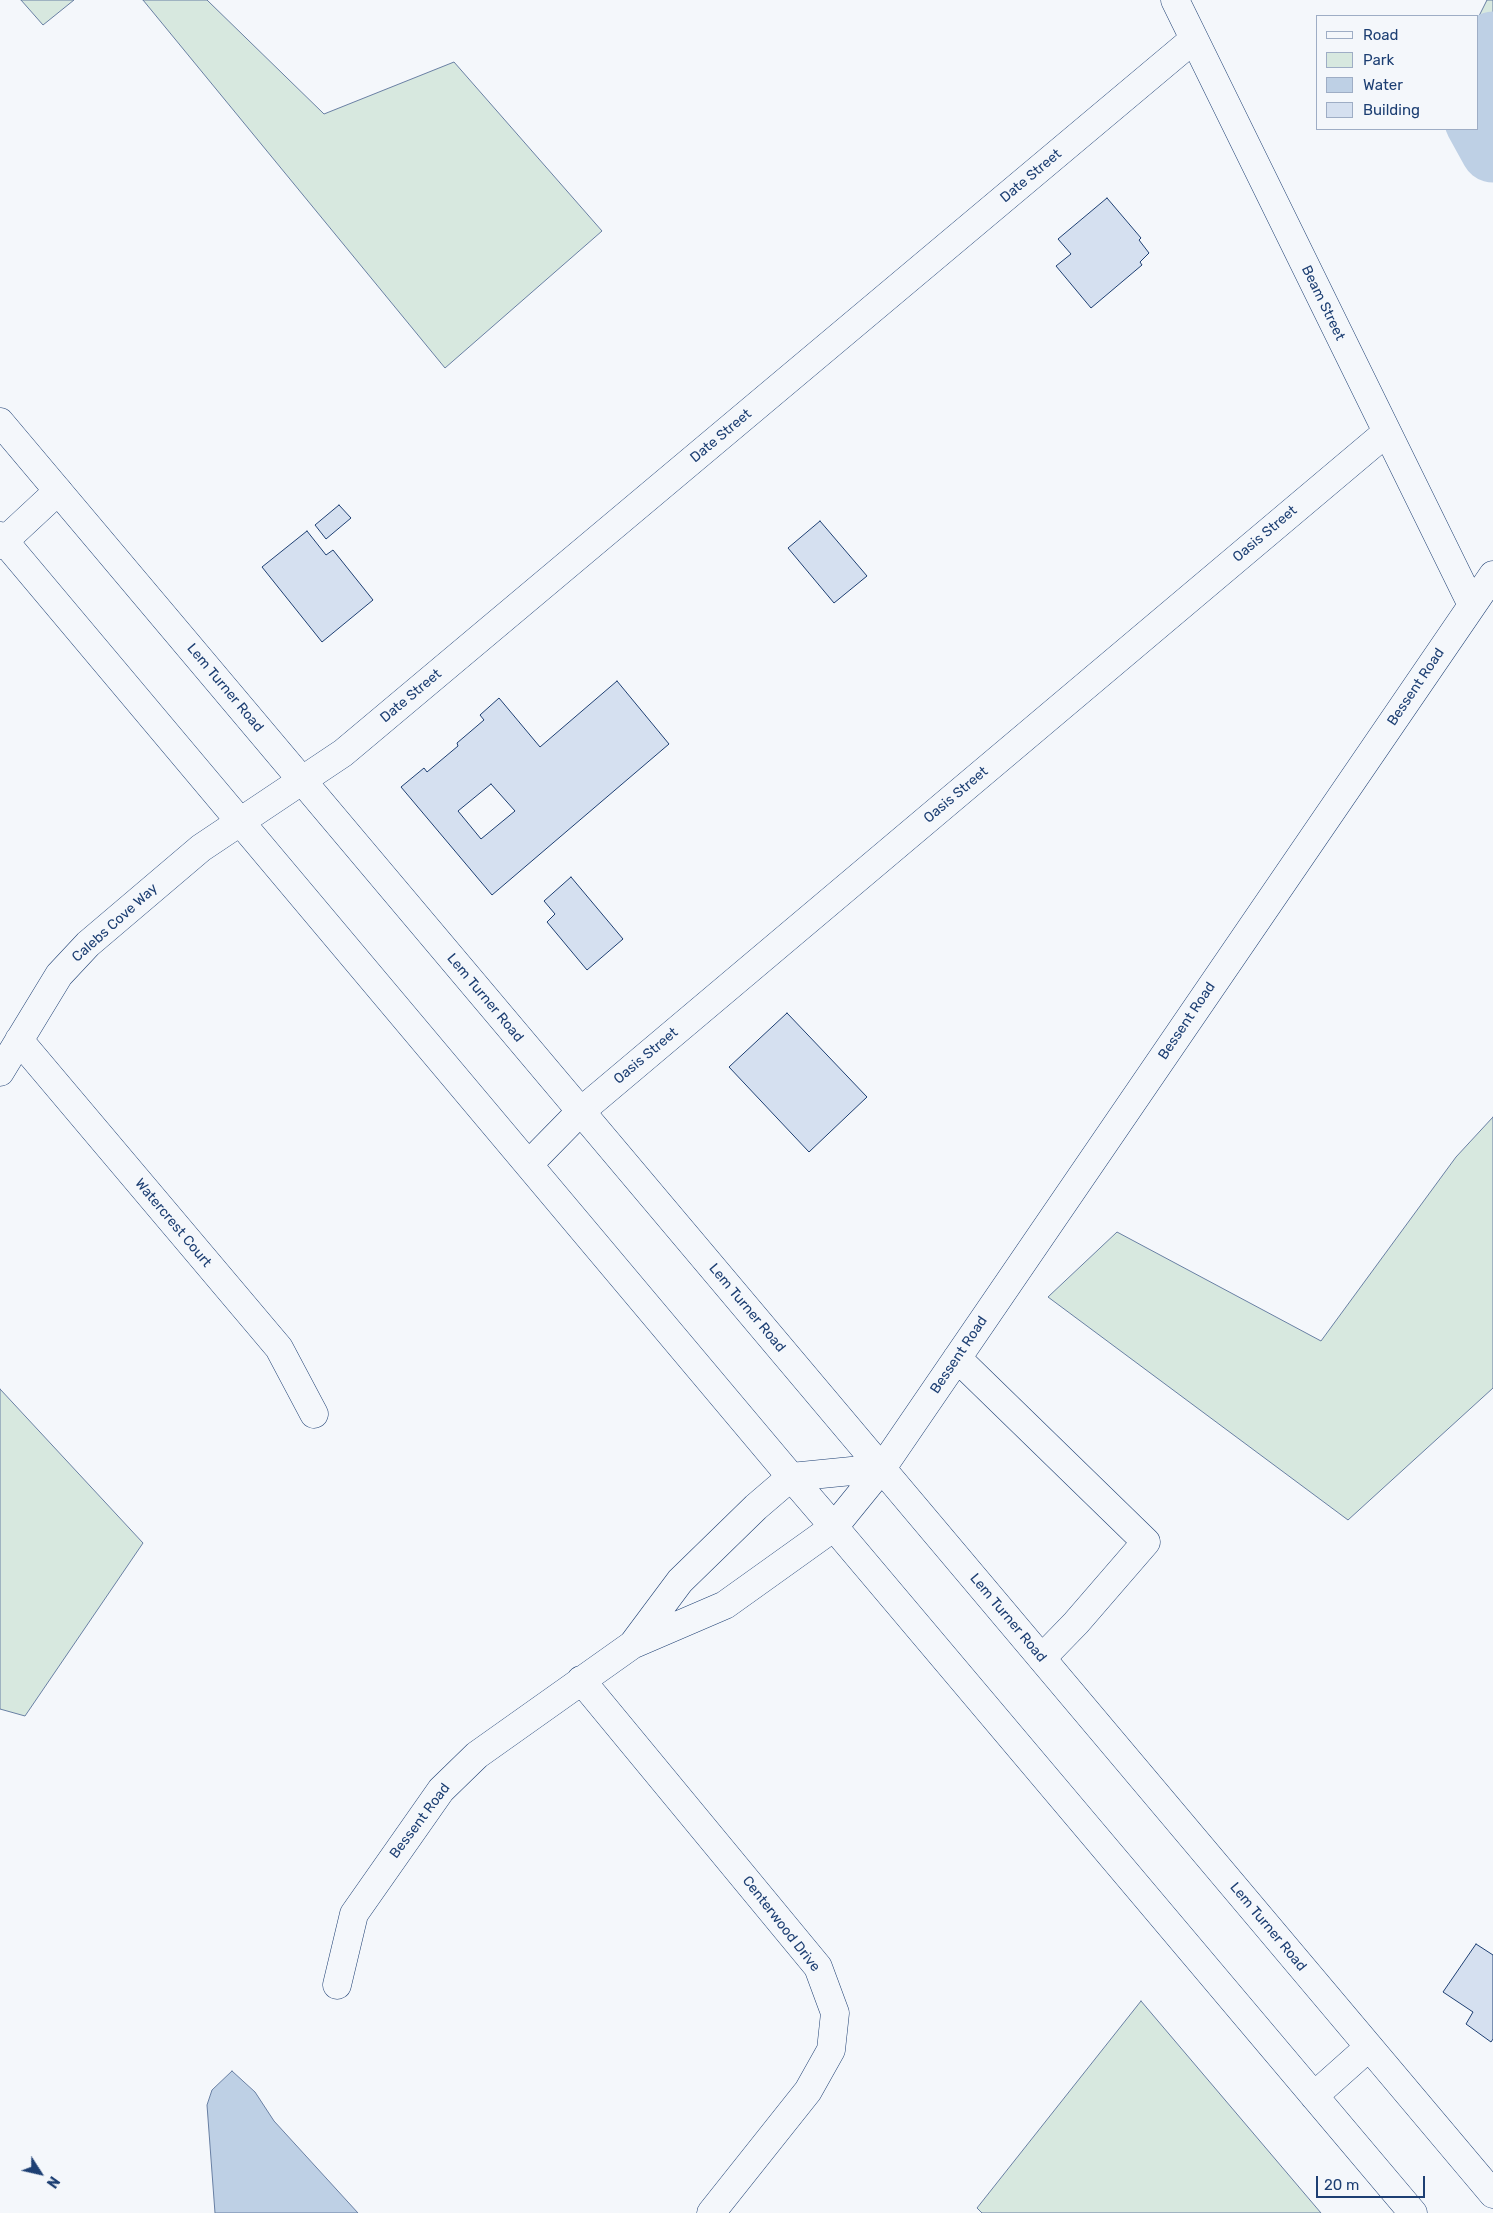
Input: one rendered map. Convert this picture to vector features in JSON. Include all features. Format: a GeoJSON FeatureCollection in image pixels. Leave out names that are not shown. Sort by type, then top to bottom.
{"type":"FeatureCollection","features":[{"type":"Feature","properties":{"kind":"street","name":"Beam Street"},"geometry":{"type":"LineString","coordinates":[[1175,0],[1472,605]]}},
{"type":"Feature","properties":{"kind":"street","name":"Date Street"},"geometry":{"type":"LineString","coordinates":[[240,822],[343,753],[1194,39]]}},
{"type":"Feature","properties":{"kind":"street","name":"Lem Turner Road"},"geometry":{"type":"LineString","coordinates":[[0,422],[1493,2194]]}},
{"type":"Feature","properties":{"kind":"street","name":"Oasis Street"},"geometry":{"type":"LineString","coordinates":[[529,1164],[580,1112],[1387,432]]}},
{"type":"Feature","properties":{"kind":"street"},"geometry":{"type":"LineString","coordinates":[[58,491],[1,540],[1412,2213]]}},
{"type":"Feature","properties":{"kind":"street","name":"Bessent Road"},"geometry":{"type":"LineString","coordinates":[[337,1985],[354,1914],[441,1790],[477,1755],[632,1645],[725,1605],[834,1527],[882,1468],[1493,575]]}},
{"type":"Feature","properties":{"kind":"street","name":"Calebs Cove Way"},"geometry":{"type":"LineString","coordinates":[[0,1072],[59,975],[88,944],[201,848],[240,822]]}},
{"type":"Feature","properties":{"kind":"street","name":"Watercrest Court"},"geometry":{"type":"LineString","coordinates":[[19,1040],[279,1348],[314,1414]]}},
{"type":"Feature","properties":{"kind":"street"},"geometry":{"type":"LineString","coordinates":[[957,1358],[1146,1542],[1076,1623],[1042,1658]]}},
{"type":"Feature","properties":{"kind":"street"},"geometry":{"type":"LineString","coordinates":[[791,1478],[882,1468]]}},
{"type":"Feature","properties":{"kind":"street","name":"Bessent Road"},"geometry":{"type":"LineString","coordinates":[[632,1645],[680,1581],[756,1506],[791,1478]]}},
{"type":"Feature","properties":{"kind":"street","name":"Centerwood Drive"},"geometry":{"type":"LineString","coordinates":[[582,1680],[818,1967],[835,2012],[830,2050],[808,2091],[711,2213]]}},
{"type":"Feature","properties":{"kind":"street"},"geometry":{"type":"LineString","coordinates":[[1314,2096],[1369,2047]]}},
{"type":"Feature","properties":{"kind":"green space"},"geometry":{"type":"Polygon","coordinates":[[[21,0],[74,0],[43,25],[21,0]]]}},
{"type":"Feature","properties":{"kind":"green space"},"geometry":{"type":"Polygon","coordinates":[[[143,0],[207,0],[324,114],[454,62],[602,231],[445,368],[143,0]]]}},
{"type":"Feature","properties":{"kind":"green space"},"geometry":{"type":"Polygon","coordinates":[[[1487,0],[1493,0],[1493,160],[1454,144],[1451,130],[1478,130],[1478,18],[1487,0]]]}},
{"type":"Feature","properties":{"kind":"green space"},"geometry":{"type":"Polygon","coordinates":[[[1493,1117],[1493,1388],[1348,1520],[1048,1297],[1117,1232],[1321,1341],[1456,1157],[1493,1117]]]}},
{"type":"Feature","properties":{"kind":"green space"},"geometry":{"type":"Polygon","coordinates":[[[0,1389],[143,1543],[25,1716],[0,1709],[0,1389]]]}},
{"type":"Feature","properties":{"kind":"green space"},"geometry":{"type":"Polygon","coordinates":[[[1141,2001],[1321,2213],[982,2213],[977,2208],[1141,2001]]]}},
{"type":"Feature","properties":{"kind":"water"},"geometry":{"type":"Polygon","coordinates":[[[232,2071],[255,2092],[274,2121],[358,2213],[215,2213],[207,2105],[212,2090],[232,2071]]]}},
{"type":"Feature","properties":{"kind":"building"},"geometry":{"type":"Polygon","coordinates":[[[1107,198],[1141,238],[1139,240],[1149,253],[1140,262],[1142,265],[1091,308],[1056,266],[1071,254],[1058,239],[1107,198]]]}},
{"type":"Feature","properties":{"kind":"building"},"geometry":{"type":"Polygon","coordinates":[[[339,505],[351,518],[326,539],[315,525],[339,505]]]}},
{"type":"Feature","properties":{"kind":"building"},"geometry":{"type":"Polygon","coordinates":[[[820,521],[867,576],[834,603],[788,548],[820,521]]]}},
{"type":"Feature","properties":{"kind":"building"},"geometry":{"type":"Polygon","coordinates":[[[307,531],[326,555],[333,550],[373,600],[322,642],[262,567],[307,531]]]}},
{"type":"Feature","properties":{"kind":"building"},"geometry":{"type":"Polygon","coordinates":[[[617,681],[669,744],[492,895],[401,787],[424,768],[427,772],[458,746],[457,743],[484,720],[480,715],[499,698],[540,747],[617,681]],[[491,784],[458,811],[481,839],[515,811],[491,784]]]}},
{"type":"Feature","properties":{"kind":"building"},"geometry":{"type":"Polygon","coordinates":[[[571,877],[623,939],[587,970],[547,922],[555,914],[544,901],[571,877]]]}},
{"type":"Feature","properties":{"kind":"building"},"geometry":{"type":"Polygon","coordinates":[[[787,1013],[867,1097],[809,1152],[729,1067],[787,1013]]]}},
{"type":"Feature","properties":{"kind":"building"},"geometry":{"type":"Polygon","coordinates":[[[1476,1944],[1493,1955],[1493,2039],[1491,2042],[1466,2024],[1473,2012],[1443,1992],[1476,1944]]]}},
{"type":"Feature","properties":{"kind":"waterway"},"geometry":{"type":"LineString","coordinates":[[1478,74],[1493,44]]}},
{"type":"Feature","properties":{"kind":"waterway"},"geometry":{"type":"LineString","coordinates":[[1478,123],[1493,150]]}}]}
